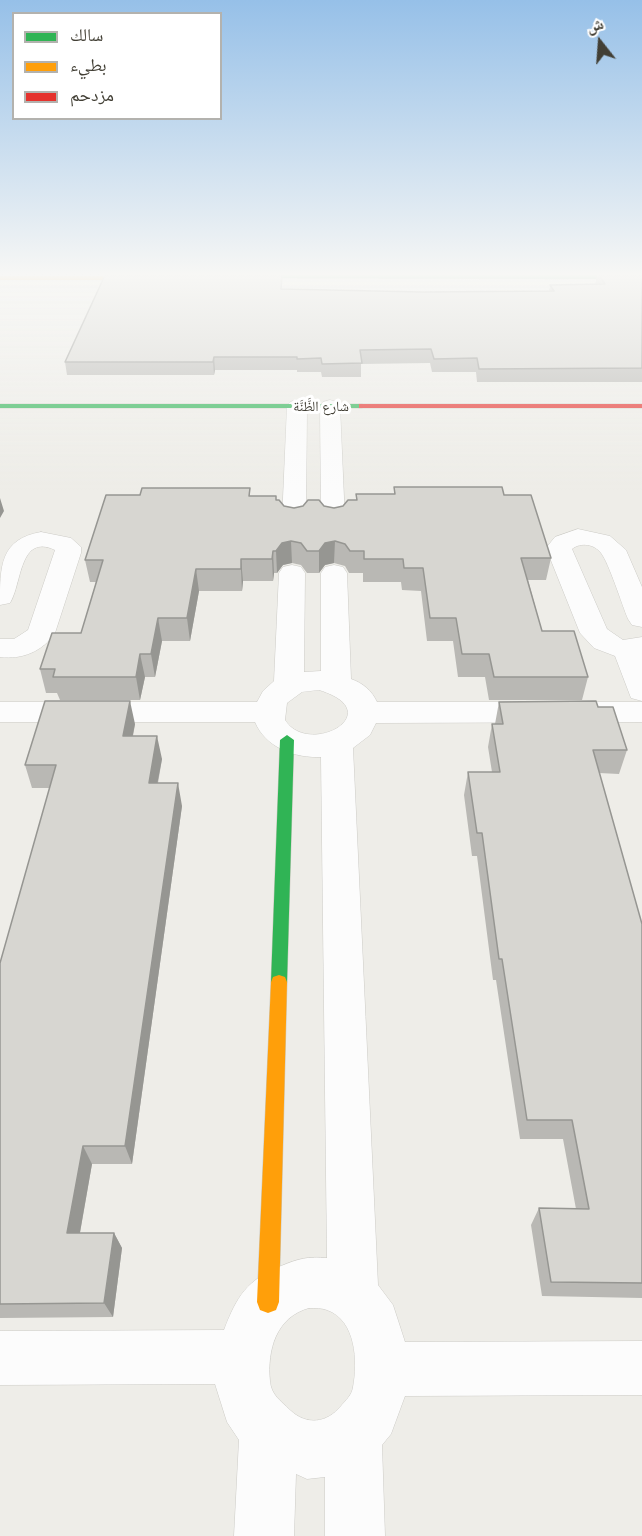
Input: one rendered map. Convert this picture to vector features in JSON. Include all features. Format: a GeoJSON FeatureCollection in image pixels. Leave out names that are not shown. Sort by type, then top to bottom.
{"type":"FeatureCollection","features":[{"type":"Feature","properties":{"kind":"street","name":"شارع الظَّنَّة"},"geometry":{"type":"LineString","coordinates":[[0,406],[642,406]]}},
{"type":"Feature","properties":{"kind":"street"},"geometry":{"type":"LineString","coordinates":[[294,521],[297,406]]}},
{"type":"Feature","properties":{"kind":"street"},"geometry":{"type":"LineString","coordinates":[[330,406],[333,521]]}},
{"type":"Feature","properties":{"kind":"street"},"geometry":{"type":"LineString","coordinates":[[642,619],[613,550],[608,544],[589,537],[578,537],[562,543],[559,548],[594,633],[601,641],[613,647],[635,648],[642,691]]}},
{"type":"Feature","properties":{"kind":"street"},"geometry":{"type":"LineString","coordinates":[[0,597],[16,551],[23,545],[33,541],[54,540],[68,547],[41,633],[34,641],[2,655]]}},
{"type":"Feature","properties":{"kind":"street"},"geometry":{"type":"LineString","coordinates":[[289,686],[292,573]]}},
{"type":"Feature","properties":{"kind":"street"},"geometry":{"type":"LineString","coordinates":[[334,573],[336,683]]}},
{"type":"Feature","properties":{"kind":"street"},"geometry":{"type":"LineString","coordinates":[[304,681],[336,683],[357,695],[363,703],[366,713],[362,725],[353,735],[338,743],[312,746],[287,740],[276,732],[269,722],[267,712],[274,697],[289,686],[304,681]]}},
{"type":"Feature","properties":{"kind":"street"},"geometry":{"type":"LineString","coordinates":[[0,712],[267,712]]}},
{"type":"Feature","properties":{"kind":"street"},"geometry":{"type":"LineString","coordinates":[[366,713],[642,712]]}},
{"type":"Feature","properties":{"kind":"street"},"geometry":{"type":"LineString","coordinates":[[268,1302],[287,740]]}},
{"type":"Feature","properties":{"kind":"street"},"geometry":{"type":"LineString","coordinates":[[338,743],[353,1296]]}},
{"type":"Feature","properties":{"kind":"street"},"geometry":{"type":"LineString","coordinates":[[309,1282],[333,1285],[353,1296],[370,1314],[381,1340],[385,1369],[380,1395],[370,1417],[353,1437],[325,1451],[295,1449],[268,1432],[251,1411],[243,1385],[242,1357],[251,1326],[268,1302],[288,1288],[309,1282]]}},
{"type":"Feature","properties":{"kind":"street"},"geometry":{"type":"LineString","coordinates":[[0,1358],[242,1357]]}},
{"type":"Feature","properties":{"kind":"street"},"geometry":{"type":"LineString","coordinates":[[385,1369],[642,1368]]}},
{"type":"Feature","properties":{"kind":"street"},"geometry":{"type":"LineString","coordinates":[[264,1536],[268,1432]]}},
{"type":"Feature","properties":{"kind":"street"},"geometry":{"type":"LineString","coordinates":[[353,1437],[356,1536]]}},
{"type":"Feature","properties":{"kind":"building"},"geometry":{"type":"Polygon","coordinates":[[[72,347],[642,347],[642,368],[479,369],[477,358],[434,359],[431,349],[360,350],[362,363],[322,364],[321,358],[297,359],[297,357],[214,357],[213,362],[65,362],[72,347]]]}},
{"type":"Feature","properties":{"kind":"building"},"geometry":{"type":"Polygon","coordinates":[[[394,487],[502,487],[504,495],[531,495],[551,558],[521,558],[542,631],[574,631],[588,677],[494,677],[489,654],[462,654],[456,618],[430,618],[423,568],[404,568],[403,559],[364,559],[364,551],[350,551],[345,544],[335,541],[325,543],[319,551],[307,551],[301,543],[291,541],[282,543],[276,551],[273,551],[272,559],[241,559],[241,569],[196,569],[187,618],[158,618],[151,654],[140,654],[136,677],[53,677],[55,669],[40,669],[52,633],[81,633],[103,560],[85,560],[106,495],[140,495],[142,488],[250,488],[249,496],[276,496],[276,500],[284,506],[294,508],[303,506],[308,500],[319,500],[324,506],[334,508],[343,506],[348,500],[357,500],[356,494],[395,494],[394,487]]]}},
{"type":"Feature","properties":{"kind":"building"},"geometry":{"type":"Polygon","coordinates":[[[45,701],[130,701],[123,736],[157,736],[149,783],[178,783],[125,1146],[83,1146],[67,1233],[114,1233],[104,1303],[0,1304],[0,963],[56,765],[25,765],[45,701]]]}},
{"type":"Feature","properties":{"kind":"building"},"geometry":{"type":"Polygon","coordinates":[[[596,701],[598,707],[613,707],[627,750],[593,750],[642,924],[642,1283],[551,1282],[539,1208],[589,1209],[572,1120],[527,1120],[502,959],[499,959],[482,833],[477,833],[468,772],[500,772],[492,724],[503,724],[499,702],[596,701]]]}},
{"type":"Feature","properties":{"kind":"traffic: fast"},"geometry":{"type":"LineString","coordinates":[[0,406],[362,406]]}},
{"type":"Feature","properties":{"kind":"traffic: fast"},"geometry":{"type":"LineString","coordinates":[[279,982],[287,740]]}},
{"type":"Feature","properties":{"kind":"traffic: slow"},"geometry":{"type":"LineString","coordinates":[[268,1302],[279,982]]}},
{"type":"Feature","properties":{"kind":"traffic: jam"},"geometry":{"type":"LineString","coordinates":[[362,406],[642,406]]}}]}
